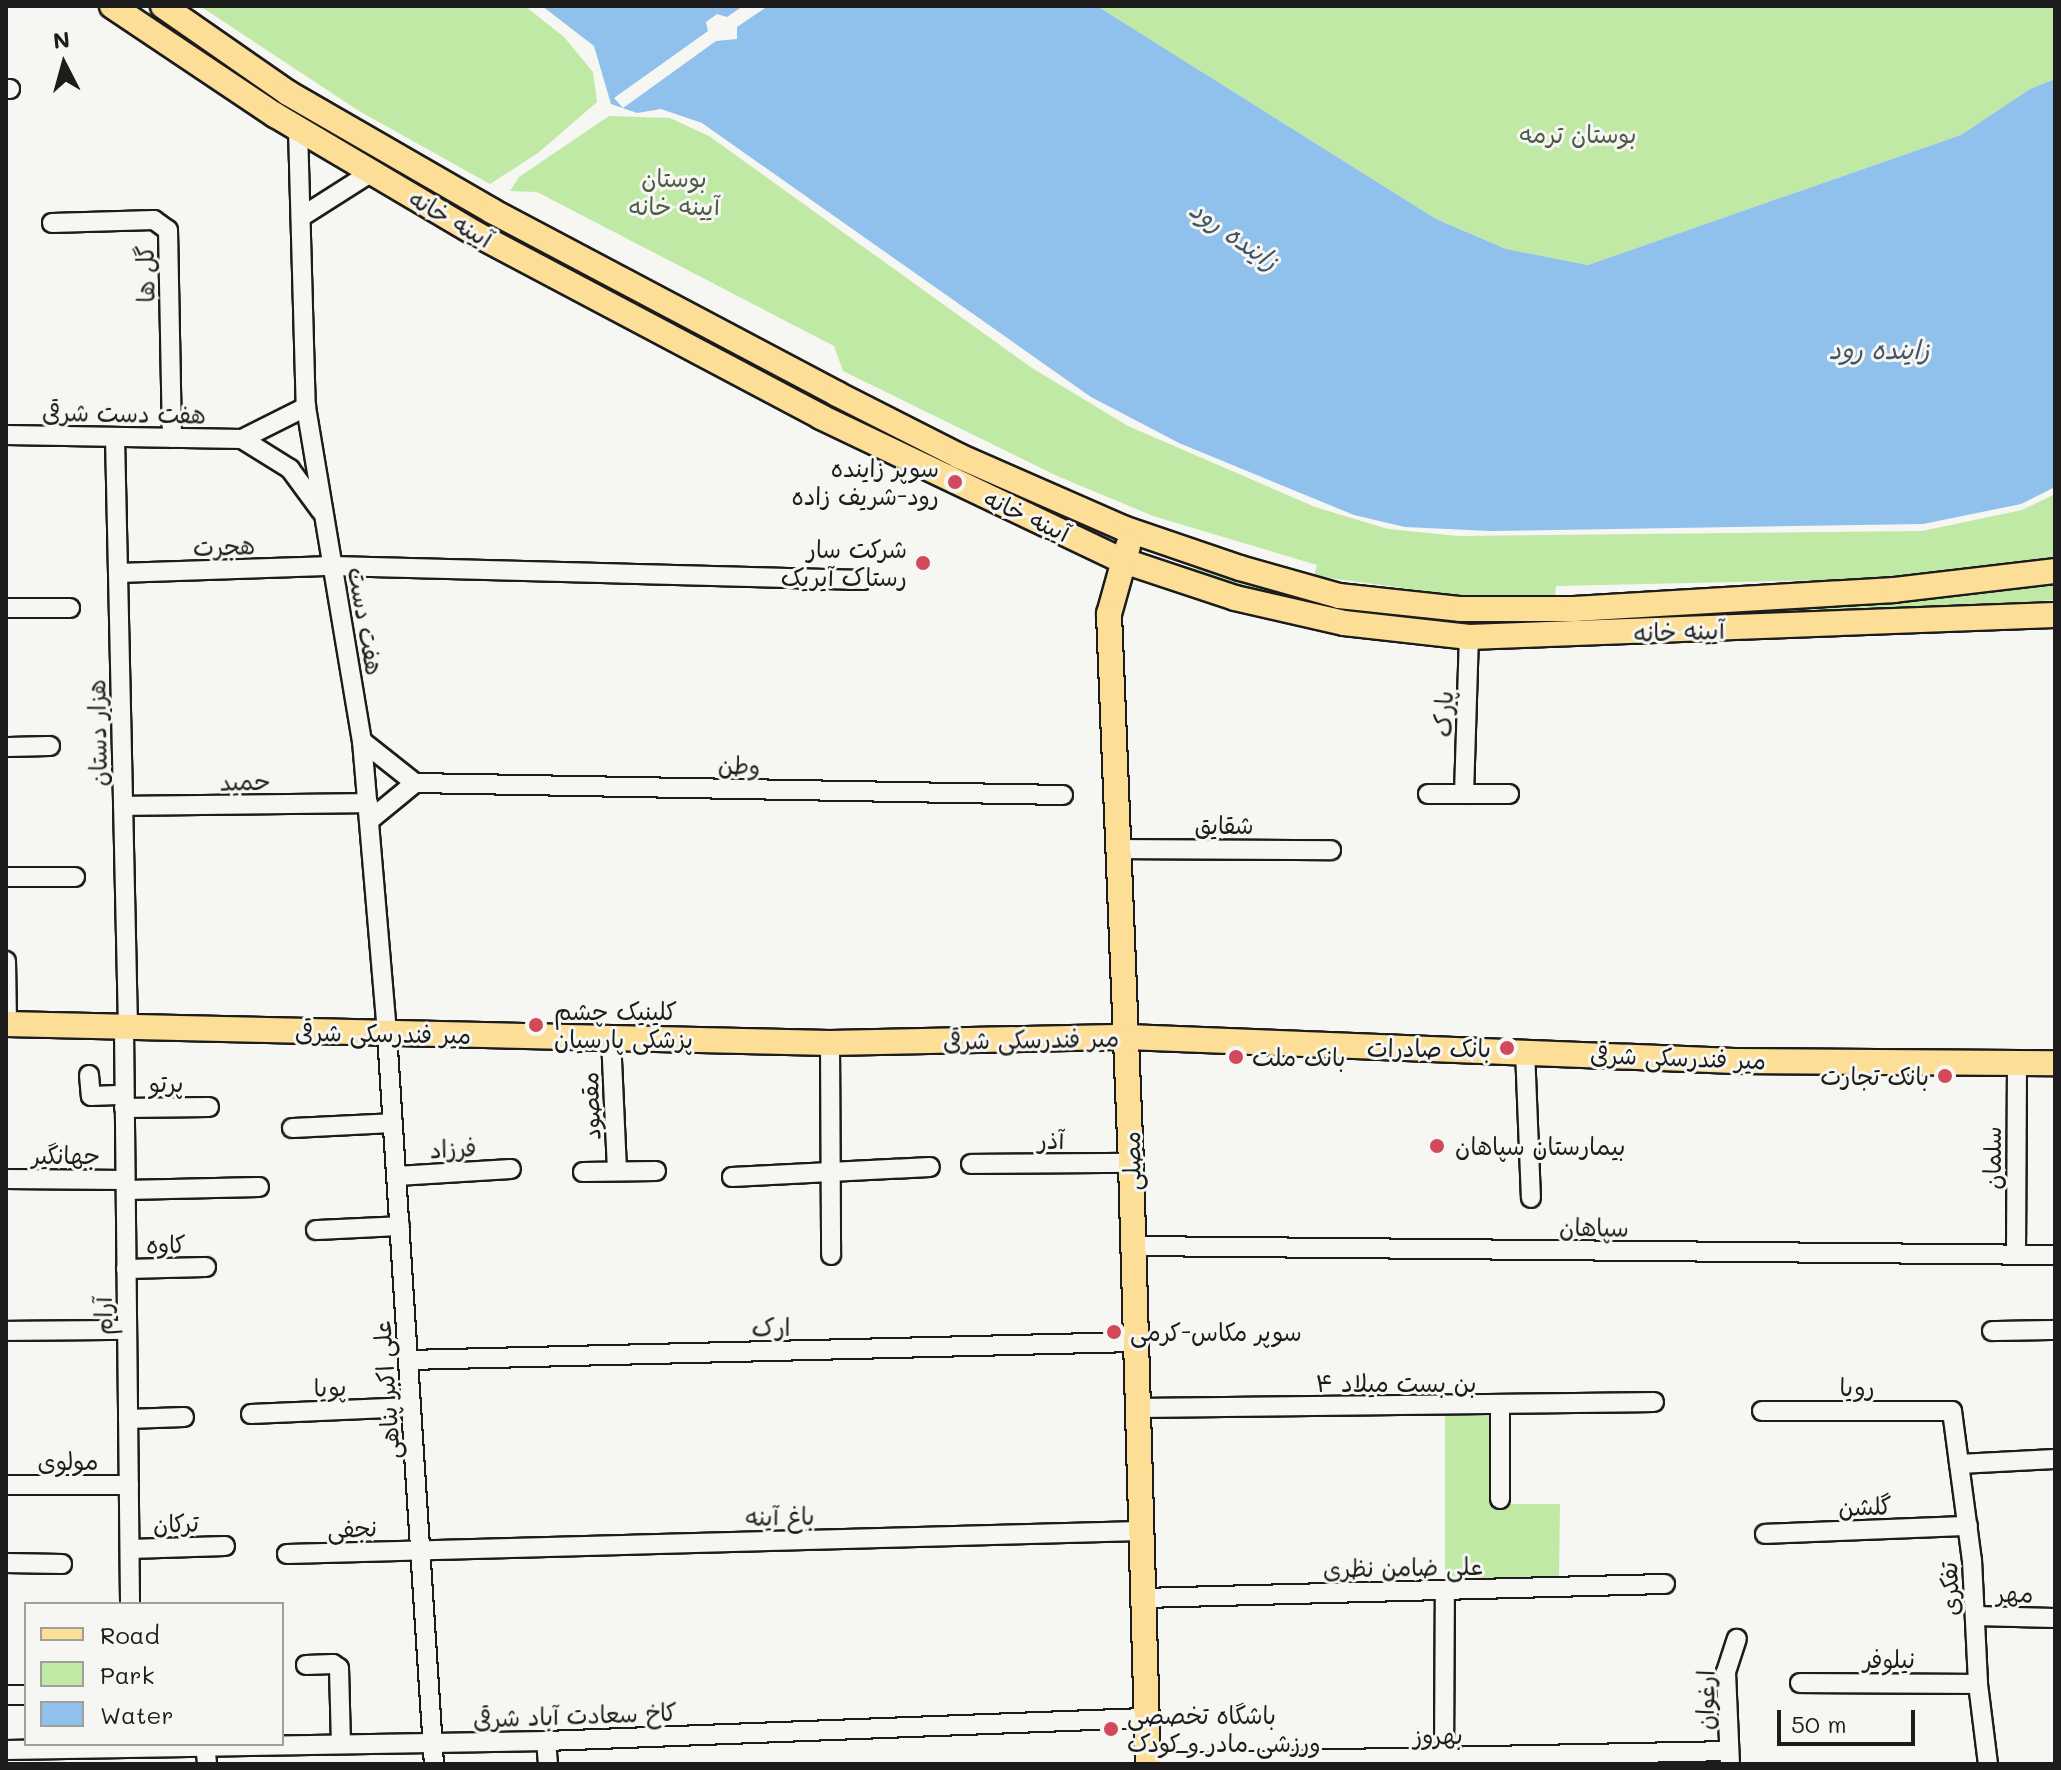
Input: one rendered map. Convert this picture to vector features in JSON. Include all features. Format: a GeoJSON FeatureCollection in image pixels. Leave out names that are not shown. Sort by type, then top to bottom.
{"type":"FeatureCollection","features":[{"type":"Feature","properties":{"kind":"main road","name":"آیینه خانه"},"geometry":{"type":"LineString","coordinates":[[112,6],[298,129],[372,172],[821,417],[1121,560],[1235,598],[1344,623],[1469,637],[2055,615]]}},
{"type":"Feature","properties":{"kind":"main road","name":"آیینه خانه"},"geometry":{"type":"LineString","coordinates":[[163,6],[288,93],[492,211],[959,456],[1134,533],[1339,596],[1461,609],[1721,601],[1894,590],[2055,571]]}},
{"type":"Feature","properties":{"kind":"main road","name":"مصلی"},"geometry":{"type":"LineString","coordinates":[[1134,533],[1121,560],[1109,614],[1127,1037],[1148,1764]]}},
{"type":"Feature","properties":{"kind":"main road"},"geometry":{"type":"LineString","coordinates":[[1721,601],[1723,629]]}},
{"type":"Feature","properties":{"kind":"main road","name":"میر فندرسکی شرقی"},"geometry":{"type":"LineString","coordinates":[[6,1024],[830,1043],[1127,1037],[1525,1050],[1735,1061],[2055,1063]]}},
{"type":"Feature","properties":{"kind":"street","name":"هفت دست"},"geometry":{"type":"LineString","coordinates":[[298,129],[306,407],[362,741],[387,1034]]}},
{"type":"Feature","properties":{"kind":"street"},"geometry":{"type":"LineString","coordinates":[[301,217],[372,172]]}},
{"type":"Feature","properties":{"kind":"street","name":"گل ها"},"geometry":{"type":"LineString","coordinates":[[52,223],[154,220],[168,230],[172,438]]}},
{"type":"Feature","properties":{"kind":"street"},"geometry":{"type":"LineString","coordinates":[[242,439],[306,407]]}},
{"type":"Feature","properties":{"kind":"street","name":"هفت دست شرقی"},"geometry":{"type":"LineString","coordinates":[[6,435],[242,439]]}},
{"type":"Feature","properties":{"kind":"street","name":"هزار دستان"},"geometry":{"type":"LineString","coordinates":[[115,437],[126,1028]]}},
{"type":"Feature","properties":{"kind":"street"},"geometry":{"type":"LineString","coordinates":[[242,439],[290,469],[324,516]]}},
{"type":"Feature","properties":{"kind":"street"},"geometry":{"type":"LineString","coordinates":[[333,566],[864,580]]}},
{"type":"Feature","properties":{"kind":"street","name":"هجرت"},"geometry":{"type":"LineString","coordinates":[[118,573],[333,566]]}},
{"type":"Feature","properties":{"kind":"street"},"geometry":{"type":"LineString","coordinates":[[6,608],[70,608]]}},
{"type":"Feature","properties":{"kind":"street","name":"پارک"},"geometry":{"type":"LineString","coordinates":[[1464,794],[1469,637]]}},
{"type":"Feature","properties":{"kind":"street"},"geometry":{"type":"LineString","coordinates":[[362,741],[415,783],[369,812]]}},
{"type":"Feature","properties":{"kind":"street"},"geometry":{"type":"LineString","coordinates":[[6,747],[50,746]]}},
{"type":"Feature","properties":{"kind":"street","name":"وطن"},"geometry":{"type":"LineString","coordinates":[[415,783],[1063,795]]}},
{"type":"Feature","properties":{"kind":"street"},"geometry":{"type":"LineString","coordinates":[[1428,794],[1509,794]]}},
{"type":"Feature","properties":{"kind":"street","name":"حمید"},"geometry":{"type":"LineString","coordinates":[[123,806],[369,812]]}},
{"type":"Feature","properties":{"kind":"street","name":"شقایق"},"geometry":{"type":"LineString","coordinates":[[1118,849],[1331,850]]}},
{"type":"Feature","properties":{"kind":"street"},"geometry":{"type":"LineString","coordinates":[[6,877],[75,877]]}},
{"type":"Feature","properties":{"kind":"street"},"geometry":{"type":"LineString","coordinates":[[6,961],[6,1024]]}},
{"type":"Feature","properties":{"kind":"street","name":"آرام"},"geometry":{"type":"LineString","coordinates":[[126,1028],[124,1101],[130,1602]]}},
{"type":"Feature","properties":{"kind":"street","name":"علی اکبر پناهی"},"geometry":{"type":"LineString","coordinates":[[387,1034],[434,1764]]}},
{"type":"Feature","properties":{"kind":"street","name":"مقصود"},"geometry":{"type":"LineString","coordinates":[[611,1038],[617,1171]]}},
{"type":"Feature","properties":{"kind":"street"},"geometry":{"type":"LineString","coordinates":[[830,1043],[831,1255]]}},
{"type":"Feature","properties":{"kind":"street"},"geometry":{"type":"LineString","coordinates":[[1525,1050],[1531,1198]]}},
{"type":"Feature","properties":{"kind":"street","name":"سلمان"},"geometry":{"type":"LineString","coordinates":[[2016,1255],[2017,1062]]}},
{"type":"Feature","properties":{"kind":"street","name":"پرتو"},"geometry":{"type":"LineString","coordinates":[[89,1075],[91,1096],[209,1107]]}},
{"type":"Feature","properties":{"kind":"street"},"geometry":{"type":"LineString","coordinates":[[292,1128],[393,1123]]}},
{"type":"Feature","properties":{"kind":"street","name":"آذر"},"geometry":{"type":"LineString","coordinates":[[971,1164],[1131,1163]]}},
{"type":"Feature","properties":{"kind":"street"},"geometry":{"type":"LineString","coordinates":[[732,1177],[930,1167]]}},
{"type":"Feature","properties":{"kind":"street","name":"فرزاد"},"geometry":{"type":"LineString","coordinates":[[397,1176],[511,1169]]}},
{"type":"Feature","properties":{"kind":"street","name":"مقصود"},"geometry":{"type":"LineString","coordinates":[[583,1172],[656,1171]]}},
{"type":"Feature","properties":{"kind":"street","name":"جهانگیر"},"geometry":{"type":"LineString","coordinates":[[6,1179],[259,1187]]}},
{"type":"Feature","properties":{"kind":"street"},"geometry":{"type":"LineString","coordinates":[[316,1230],[400,1226]]}},
{"type":"Feature","properties":{"kind":"street","name":"سپاهان"},"geometry":{"type":"LineString","coordinates":[[1133,1246],[2055,1255]]}},
{"type":"Feature","properties":{"kind":"street","name":"کاوه"},"geometry":{"type":"LineString","coordinates":[[126,1269],[206,1267]]}},
{"type":"Feature","properties":{"kind":"street"},"geometry":{"type":"LineString","coordinates":[[6,1331],[127,1330]]}},
{"type":"Feature","properties":{"kind":"street"},"geometry":{"type":"LineString","coordinates":[[1992,1331],[2055,1330]]}},
{"type":"Feature","properties":{"kind":"street","name":"ارک"},"geometry":{"type":"LineString","coordinates":[[408,1360],[1135,1342]]}},
{"type":"Feature","properties":{"kind":"street","name":"بن بست میلاد ۴"},"geometry":{"type":"LineString","coordinates":[[1138,1408],[1654,1402]]}},
{"type":"Feature","properties":{"kind":"street"},"geometry":{"type":"LineString","coordinates":[[1500,1406],[1500,1499]]}},
{"type":"Feature","properties":{"kind":"street","name":"پویا"},"geometry":{"type":"LineString","coordinates":[[251,1414],[411,1407]]}},
{"type":"Feature","properties":{"kind":"street","name":"رویا"},"geometry":{"type":"LineString","coordinates":[[1762,1411],[1952,1411]]}},
{"type":"Feature","properties":{"kind":"street","name":"تفکری"},"geometry":{"type":"LineString","coordinates":[[1952,1411],[1968,1526],[1978,1684],[1988,1764]]}},
{"type":"Feature","properties":{"kind":"street"},"geometry":{"type":"LineString","coordinates":[[128,1419],[184,1417]]}},
{"type":"Feature","properties":{"kind":"street"},"geometry":{"type":"LineString","coordinates":[[1959,1464],[2055,1459]]}},
{"type":"Feature","properties":{"kind":"street","name":"مولوی"},"geometry":{"type":"LineString","coordinates":[[6,1485],[129,1485]]}},
{"type":"Feature","properties":{"kind":"street","name":"گلشن"},"geometry":{"type":"LineString","coordinates":[[1765,1534],[1968,1526]]}},
{"type":"Feature","properties":{"kind":"street","name":"باغ آینه"},"geometry":{"type":"LineString","coordinates":[[420,1549],[1141,1531]]}},
{"type":"Feature","properties":{"kind":"street","name":"ترکان"},"geometry":{"type":"LineString","coordinates":[[130,1549],[225,1546]]}},
{"type":"Feature","properties":{"kind":"street","name":"نجفی"},"geometry":{"type":"LineString","coordinates":[[287,1554],[420,1549]]}},
{"type":"Feature","properties":{"kind":"street"},"geometry":{"type":"LineString","coordinates":[[6,1563],[62,1564]]}},
{"type":"Feature","properties":{"kind":"street","name":"علی ضامن نظری"},"geometry":{"type":"LineString","coordinates":[[1143,1598],[1665,1584]]}},
{"type":"Feature","properties":{"kind":"street"},"geometry":{"type":"LineString","coordinates":[[1444,1760],[1445,1590]]}},
{"type":"Feature","properties":{"kind":"street","name":"مهر"},"geometry":{"type":"LineString","coordinates":[[1975,1616],[2055,1618]]}},
{"type":"Feature","properties":{"kind":"street","name":"ارغوان"},"geometry":{"type":"LineString","coordinates":[[1729,1758],[1726,1672],[1737,1639]]}},
{"type":"Feature","properties":{"kind":"street"},"geometry":{"type":"LineString","coordinates":[[306,1665],[333,1664],[339,1668],[341,1744]]}},
{"type":"Feature","properties":{"kind":"street","name":"نیلوفر"},"geometry":{"type":"LineString","coordinates":[[1800,1683],[1978,1684]]}},
{"type":"Feature","properties":{"kind":"street","name":"کاخ سعادت آباد شرقی"},"geometry":{"type":"LineString","coordinates":[[6,1750],[132,1746],[206,1751],[1146,1718]]}},
{"type":"Feature","properties":{"kind":"street"},"geometry":{"type":"LineString","coordinates":[[546,1741],[548,1764]]}},
{"type":"Feature","properties":{"kind":"street","name":"بهروز"},"geometry":{"type":"LineString","coordinates":[[1148,1764],[1729,1758]]}},
{"type":"Feature","properties":{"kind":"green space","name":"بوستان آیینه خانه"},"geometry":{"type":"Polygon","coordinates":[[[200,6],[525,6],[564,37],[593,72],[597,102],[538,153],[490,184],[359,111],[200,6]]]}},
{"type":"Feature","properties":{"kind":"green space","name":"بوستان ترمه"},"geometry":{"type":"Polygon","coordinates":[[[1097,6],[2055,6],[2055,79],[2030,89],[1961,135],[1588,265],[1506,249],[1436,219],[1097,6]]]}},
{"type":"Feature","properties":{"kind":"green space","name":"بوستان آیینه خانه"},"geometry":{"type":"Polygon","coordinates":[[[609,116],[670,118],[709,136],[1032,368],[1128,426],[1315,507],[1388,529],[1458,536],[1922,531],[2022,510],[2055,494],[2055,561],[1964,577],[1556,586],[1555,598],[1470,597],[1314,576],[1317,565],[1153,516],[1055,475],[843,371],[834,346],[537,192],[510,191],[519,177],[609,116]]]}},
{"type":"Feature","properties":{"kind":"green space"},"geometry":{"type":"Polygon","coordinates":[[[1173,563],[1313,598],[1397,612],[2055,581],[2055,600],[1866,613],[1456,626],[1331,611],[1176,569],[1173,563]]]}},
{"type":"Feature","properties":{"kind":"green space"},"geometry":{"type":"Polygon","coordinates":[[[1445,1415],[1495,1415],[1495,1504],[1560,1504],[1559,1579],[1445,1580],[1445,1415]]]}},
{"type":"Feature","properties":{"kind":"water","name":"زاینده رود"},"geometry":{"type":"Polygon","coordinates":[[[542,6],[1097,6],[1436,219],[1506,249],[1588,265],[1961,135],[2030,89],[2055,79],[2055,487],[2021,504],[1923,524],[1490,531],[1405,527],[1354,515],[1179,443],[1091,397],[702,123],[661,109],[637,113],[611,104],[594,46],[542,6]]]}},
{"type":"Feature","properties":{"kind":"pier"},"geometry":{"type":"Polygon","coordinates":[[[743,6],[768,6],[737,27],[737,39],[716,41],[623,108],[614,98],[708,31],[706,22],[717,14],[727,17],[743,6]]]}},
{"type":"Feature","properties":{"kind":"place","name":"سوپر زاینده رود-شریف زاده"},"geometry":{"type":"Point","coordinates":[955,482]}},
{"type":"Feature","properties":{"kind":"place","name":"شرکت سار رستاک آیریک"},"geometry":{"type":"Point","coordinates":[923,563]}},
{"type":"Feature","properties":{"kind":"place","name":"کلینیک چشم پزشکی پارسیان"},"geometry":{"type":"Point","coordinates":[536,1025]}},
{"type":"Feature","properties":{"kind":"place","name":"بانک صادرات"},"geometry":{"type":"Point","coordinates":[1507,1048]}},
{"type":"Feature","properties":{"kind":"place","name":"بانک ملت"},"geometry":{"type":"Point","coordinates":[1236,1057]}},
{"type":"Feature","properties":{"kind":"place","name":"بانک تجارت"},"geometry":{"type":"Point","coordinates":[1945,1076]}},
{"type":"Feature","properties":{"kind":"place","name":"بیمارستان سپاهان"},"geometry":{"type":"Point","coordinates":[1437,1146]}},
{"type":"Feature","properties":{"kind":"place","name":"سوپر مکاس-کرمی"},"geometry":{"type":"Point","coordinates":[1114,1332]}},
{"type":"Feature","properties":{"kind":"place","name":"باشگاه تخصصی ورزشی مادر و کودک"},"geometry":{"type":"Point","coordinates":[1111,1729]}}]}
